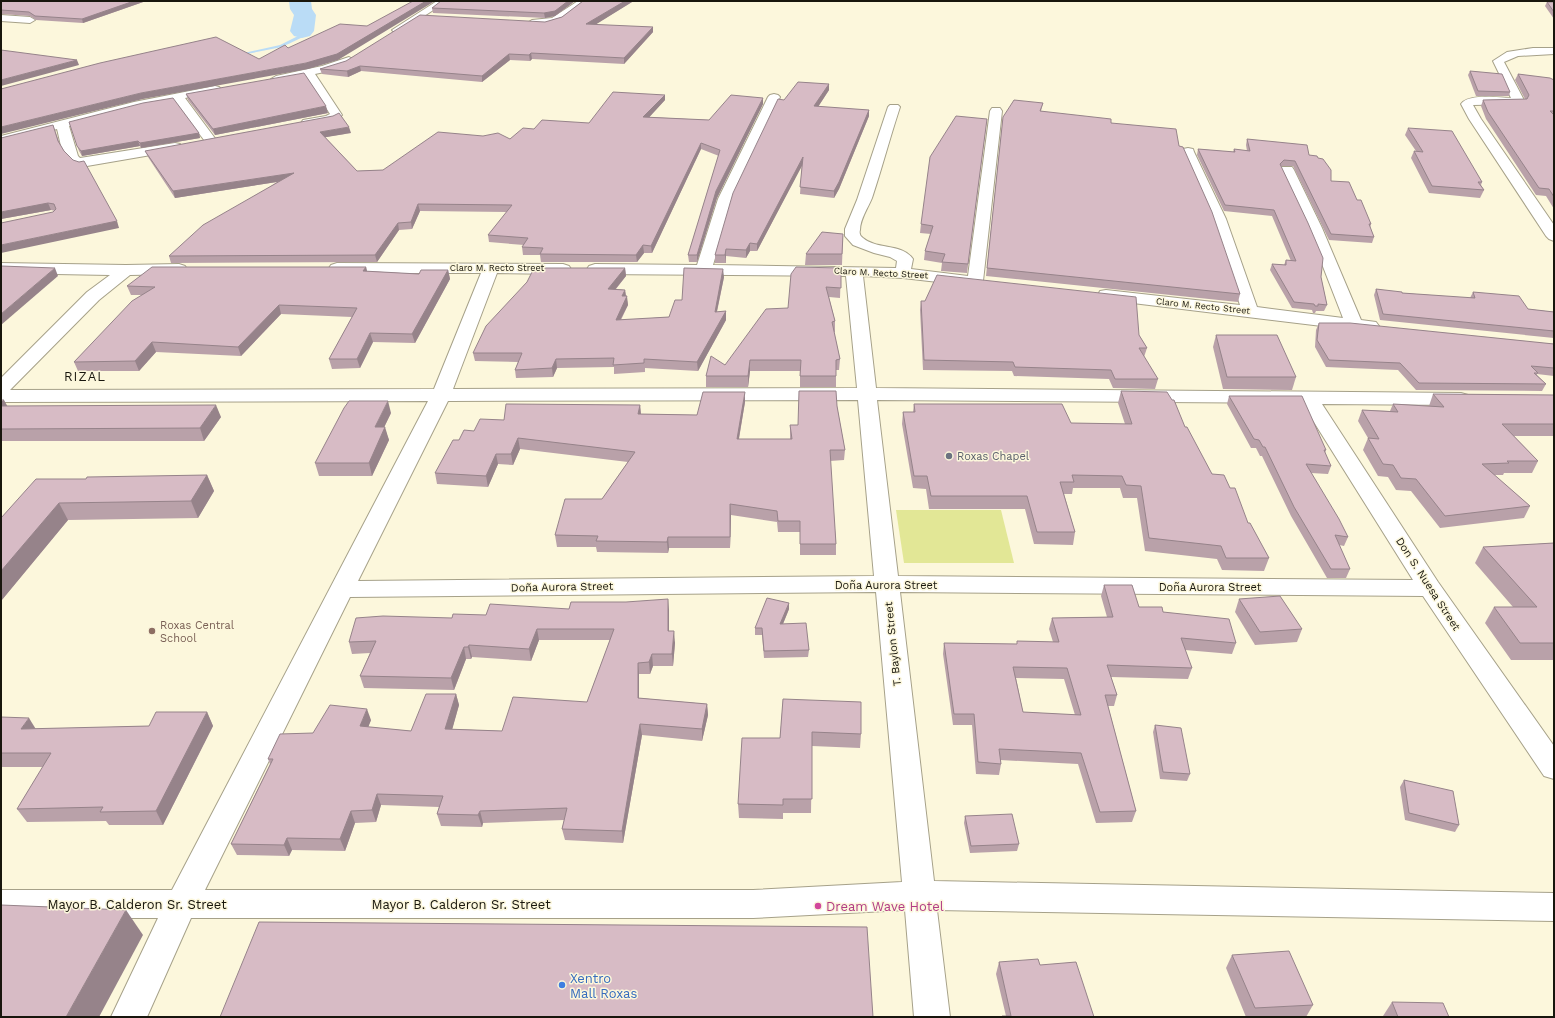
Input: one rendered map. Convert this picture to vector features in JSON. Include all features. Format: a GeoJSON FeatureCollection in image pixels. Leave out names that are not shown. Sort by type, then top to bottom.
{"type":"FeatureCollection","features":[{"type":"Feature","properties":{"kind":"street"},"geometry":{"type":"LineString","coordinates":[[387,36],[422,16],[443,1]]}},
{"type":"Feature","properties":{"kind":"street"},"geometry":{"type":"LineString","coordinates":[[525,22],[546,23],[554,21],[584,1]]}},
{"type":"Feature","properties":{"kind":"street"},"geometry":{"type":"LineString","coordinates":[[422,16],[438,17]]}},
{"type":"Feature","properties":{"kind":"street"},"geometry":{"type":"LineString","coordinates":[[1,18],[30,20]]}},
{"type":"Feature","properties":{"kind":"street"},"geometry":{"type":"LineString","coordinates":[[1554,51],[1519,52],[1498,60],[1519,102],[1476,101],[1469,102],[1467,104],[1475,119],[1554,236]]}},
{"type":"Feature","properties":{"kind":"street"},"geometry":{"type":"LineString","coordinates":[[262,81],[334,67],[360,53]]}},
{"type":"Feature","properties":{"kind":"street"},"geometry":{"type":"LineString","coordinates":[[291,126],[330,119],[336,115],[309,73]]}},
{"type":"Feature","properties":{"kind":"street"},"geometry":{"type":"LineString","coordinates":[[1,140],[104,112],[177,96],[223,88]]}},
{"type":"Feature","properties":{"kind":"street"},"geometry":{"type":"LineString","coordinates":[[177,96],[210,141]]}},
{"type":"Feature","properties":{"kind":"street"},"geometry":{"type":"LineString","coordinates":[[704,269],[725,199],[774,97]]}},
{"type":"Feature","properties":{"kind":"street"},"geometry":{"type":"LineString","coordinates":[[894,107],[864,200],[852,229],[853,236],[858,242],[879,250],[895,252],[905,259],[903,273]]}},
{"type":"Feature","properties":{"kind":"street","name":"Claro M. Recto Street"},"geometry":{"type":"LineString","coordinates":[[324,268],[854,271],[903,273],[983,282],[996,111]]}},
{"type":"Feature","properties":{"kind":"street"},"geometry":{"type":"LineString","coordinates":[[62,124],[72,157],[77,162],[87,162],[225,138]]}},
{"type":"Feature","properties":{"kind":"street"},"geometry":{"type":"LineString","coordinates":[[1188,152],[1219,219],[1250,311]]}},
{"type":"Feature","properties":{"kind":"street"},"geometry":{"type":"LineString","coordinates":[[1287,170],[1315,228],[1355,325]]}},
{"type":"Feature","properties":{"kind":"street"},"geometry":{"type":"LineString","coordinates":[[1,268],[126,270],[196,269]]}},
{"type":"Feature","properties":{"kind":"street"},"geometry":{"type":"LineString","coordinates":[[129,1017],[181,905],[441,395],[492,268]]}},
{"type":"Feature","properties":{"kind":"street"},"geometry":{"type":"LineString","coordinates":[[1,389],[93,296],[126,270]]}},
{"type":"Feature","properties":{"kind":"street","name":"T. Baylon Street"},"geometry":{"type":"LineString","coordinates":[[854,271],[932,1017]]}},
{"type":"Feature","properties":{"kind":"street","name":"Claro M. Recto Street"},"geometry":{"type":"LineString","coordinates":[[1093,294],[1387,328]]}},
{"type":"Feature","properties":{"kind":"street"},"geometry":{"type":"LineString","coordinates":[[1,396],[866,394],[1476,399]]}},
{"type":"Feature","properties":{"kind":"street","name":"Don S. Nuesa Street"},"geometry":{"type":"LineString","coordinates":[[1308,397],[1430,588],[1554,768]]}},
{"type":"Feature","properties":{"kind":"street","name":"Doña Aurora Street"},"geometry":{"type":"LineString","coordinates":[[342,589],[886,584],[1430,588]]}},
{"type":"Feature","properties":{"kind":"street","name":"Mayor B. Calderon Sr. Street"},"geometry":{"type":"LineString","coordinates":[[1,904],[753,904],[920,895],[1554,907]]}},
{"type":"Feature","properties":{"kind":"green space"},"geometry":{"type":"Polygon","coordinates":[[[896,510],[1001,510],[1014,563],[904,563],[896,510]]]}},
{"type":"Feature","properties":{"kind":"building"},"geometry":{"type":"Polygon","coordinates":[[[1,1],[134,1],[82,19],[35,16],[29,12],[1,10],[1,1]]]}},
{"type":"Feature","properties":{"kind":"building"},"geometry":{"type":"Polygon","coordinates":[[[413,1],[426,1],[337,54],[306,63],[141,93],[1,127],[1,89],[100,63],[216,37],[259,59],[285,45],[288,48],[340,24],[367,26],[413,1]]]}},
{"type":"Feature","properties":{"kind":"building"},"geometry":{"type":"Polygon","coordinates":[[[441,1],[568,1],[555,11],[544,13],[432,8],[441,1]]]}},
{"type":"Feature","properties":{"kind":"building"},"geometry":{"type":"Polygon","coordinates":[[[583,1],[625,1],[586,24],[653,27],[624,58],[531,53],[529,55],[509,54],[482,76],[360,66],[347,71],[320,69],[346,61],[420,15],[545,22],[562,17],[583,1]]]}},
{"type":"Feature","properties":{"kind":"building"},"geometry":{"type":"Polygon","coordinates":[[[1547,2],[1554,2],[1554,12],[1547,2]]]}},
{"type":"Feature","properties":{"kind":"building"},"geometry":{"type":"Polygon","coordinates":[[[1,50],[77,60],[1,80],[1,50]]]}},
{"type":"Feature","properties":{"kind":"building"},"geometry":{"type":"Polygon","coordinates":[[[1470,71],[1502,74],[1510,92],[1478,91],[1470,71]]]}},
{"type":"Feature","properties":{"kind":"building"},"geometry":{"type":"Polygon","coordinates":[[[304,73],[326,106],[213,129],[186,94],[304,73]]]}},
{"type":"Feature","properties":{"kind":"building"},"geometry":{"type":"Polygon","coordinates":[[[1518,74],[1550,78],[1554,80],[1554,111],[1550,111],[1554,115],[1554,197],[1549,189],[1539,188],[1488,112],[1483,100],[1527,99],[1529,95],[1518,74]]]}},
{"type":"Feature","properties":{"kind":"building"},"geometry":{"type":"Polygon","coordinates":[[[798,82],[829,84],[814,106],[869,110],[839,182],[834,191],[800,187],[803,157],[757,244],[750,243],[746,250],[726,249],[725,255],[715,255],[733,193],[778,99],[784,100],[798,82]]]}},
{"type":"Feature","properties":{"kind":"building"},"geometry":{"type":"Polygon","coordinates":[[[613,92],[665,95],[643,117],[709,120],[731,95],[763,98],[716,191],[697,255],[688,255],[720,150],[701,143],[651,246],[643,245],[636,255],[540,254],[543,248],[522,247],[528,238],[488,235],[512,205],[418,204],[411,222],[398,223],[375,255],[169,256],[203,225],[294,173],[173,191],[145,151],[333,116],[339,113],[349,127],[320,132],[357,171],[383,170],[438,132],[483,136],[498,133],[510,139],[523,128],[534,129],[542,120],[589,123],[613,92]]]}},
{"type":"Feature","properties":{"kind":"building"},"geometry":{"type":"Polygon","coordinates":[[[173,98],[199,133],[140,143],[138,141],[81,151],[77,146],[69,122],[143,103],[173,98]]]}},
{"type":"Feature","properties":{"kind":"building"},"geometry":{"type":"Polygon","coordinates":[[[1014,100],[1043,103],[1040,111],[1111,119],[1111,123],[1176,129],[1179,146],[1183,147],[1212,212],[1240,294],[987,268],[1003,117],[1014,100]]]}},
{"type":"Feature","properties":{"kind":"building"},"geometry":{"type":"Polygon","coordinates":[[[956,116],[987,119],[968,264],[942,262],[945,254],[925,251],[933,226],[921,224],[930,157],[956,116]]]}},
{"type":"Feature","properties":{"kind":"building"},"geometry":{"type":"Polygon","coordinates":[[[53,125],[58,141],[64,151],[73,160],[79,162],[84,161],[117,221],[1,245],[1,223],[53,212],[56,209],[54,204],[48,203],[1,212],[1,138],[53,125]]]}},
{"type":"Feature","properties":{"kind":"building"},"geometry":{"type":"Polygon","coordinates":[[[1408,128],[1452,131],[1482,182],[1478,182],[1484,190],[1432,186],[1414,151],[1423,152],[1408,128]]]}},
{"type":"Feature","properties":{"kind":"building"},"geometry":{"type":"Polygon","coordinates":[[[1247,139],[1307,145],[1309,155],[1317,156],[1318,158],[1323,159],[1331,170],[1331,181],[1349,182],[1357,200],[1361,200],[1371,224],[1369,224],[1374,237],[1331,234],[1295,161],[1284,160],[1280,164],[1323,258],[1321,277],[1327,305],[1318,304],[1318,306],[1315,306],[1314,304],[1294,302],[1272,264],[1286,265],[1286,260],[1296,261],[1274,210],[1225,205],[1198,149],[1235,152],[1234,149],[1250,151],[1247,139]]]}},
{"type":"Feature","properties":{"kind":"building"},"geometry":{"type":"Polygon","coordinates":[[[822,232],[843,234],[842,254],[806,254],[822,232]]]}},
{"type":"Feature","properties":{"kind":"building"},"geometry":{"type":"Polygon","coordinates":[[[1,266],[55,268],[1,314],[1,266]]]}},
{"type":"Feature","properties":{"kind":"building"},"geometry":{"type":"Polygon","coordinates":[[[152,267],[366,267],[363,271],[419,274],[421,270],[448,270],[412,334],[370,333],[357,359],[329,359],[357,308],[279,305],[238,347],[152,342],[135,361],[74,362],[132,301],[155,287],[127,286],[152,267]]]}},
{"type":"Feature","properties":{"kind":"building"},"geometry":{"type":"Polygon","coordinates":[[[796,267],[841,268],[841,288],[826,287],[835,321],[832,322],[840,359],[836,360],[836,376],[800,376],[801,360],[750,360],[748,376],[706,376],[711,356],[725,365],[766,309],[788,308],[791,274],[796,267]]]}},
{"type":"Feature","properties":{"kind":"building"},"geometry":{"type":"Polygon","coordinates":[[[534,268],[625,268],[608,289],[625,290],[622,296],[627,296],[616,320],[669,317],[675,300],[682,300],[684,268],[723,269],[715,312],[726,311],[697,362],[644,359],[644,363],[613,365],[614,358],[556,359],[552,368],[515,370],[522,353],[473,353],[486,326],[527,282],[534,268]]]}},
{"type":"Feature","properties":{"kind":"building"},"geometry":{"type":"Polygon","coordinates":[[[937,275],[1136,297],[1139,335],[1147,348],[1139,348],[1158,379],[1115,379],[1111,370],[1015,367],[1013,362],[924,360],[921,301],[925,301],[937,275]]]}},
{"type":"Feature","properties":{"kind":"building"},"geometry":{"type":"Polygon","coordinates":[[[1376,289],[1402,293],[1475,298],[1473,292],[1519,296],[1528,309],[1554,312],[1554,331],[1383,314],[1376,289]]]}},
{"type":"Feature","properties":{"kind":"building"},"geometry":{"type":"Polygon","coordinates":[[[1319,323],[1350,323],[1554,344],[1554,368],[1531,366],[1538,373],[1534,373],[1546,384],[1419,383],[1400,363],[1329,360],[1317,340],[1319,323]]]}},
{"type":"Feature","properties":{"kind":"building"},"geometry":{"type":"Polygon","coordinates":[[[1216,335],[1277,335],[1296,377],[1227,377],[1216,335]]]}},
{"type":"Feature","properties":{"kind":"building"},"geometry":{"type":"Polygon","coordinates":[[[799,391],[836,391],[837,406],[845,450],[830,450],[836,544],[800,544],[800,521],[778,521],[777,511],[730,504],[730,537],[668,537],[667,542],[596,541],[598,536],[555,535],[565,499],[602,499],[635,452],[518,438],[511,454],[496,454],[486,476],[435,473],[453,440],[459,440],[464,430],[474,431],[480,419],[504,420],[506,404],[640,405],[638,414],[697,415],[703,392],[745,392],[737,439],[792,439],[790,425],[798,425],[799,391]]]}},
{"type":"Feature","properties":{"kind":"building"},"geometry":{"type":"Polygon","coordinates":[[[1121,391],[1167,392],[1172,400],[1174,400],[1185,427],[1187,427],[1212,474],[1224,475],[1230,488],[1235,488],[1248,523],[1250,523],[1269,558],[1226,558],[1221,546],[1149,538],[1141,486],[1126,485],[1122,476],[1072,475],[1074,482],[1060,482],[1075,532],[1037,532],[1027,496],[931,496],[927,476],[914,476],[903,412],[915,412],[914,404],[1062,404],[1071,423],[1132,424],[1121,391]]]}},
{"type":"Feature","properties":{"kind":"building"},"geometry":{"type":"Polygon","coordinates":[[[1433,394],[1554,395],[1554,424],[1502,424],[1538,461],[1507,461],[1509,463],[1482,464],[1530,506],[1445,516],[1416,479],[1401,478],[1393,465],[1383,464],[1368,438],[1379,439],[1362,410],[1398,412],[1393,404],[1444,407],[1433,394]]]}},
{"type":"Feature","properties":{"kind":"building"},"geometry":{"type":"Polygon","coordinates":[[[1229,396],[1302,396],[1326,450],[1324,450],[1331,466],[1306,464],[1348,537],[1335,535],[1350,569],[1331,569],[1294,507],[1265,447],[1263,447],[1259,440],[1254,439],[1229,396]]]}},
{"type":"Feature","properties":{"kind":"building"},"geometry":{"type":"Polygon","coordinates":[[[349,401],[388,401],[375,427],[385,427],[369,463],[315,463],[344,408],[349,401]]]}},
{"type":"Feature","properties":{"kind":"building"},"geometry":{"type":"Polygon","coordinates":[[[216,405],[200,428],[1,429],[1,406],[216,405]]]}},
{"type":"Feature","properties":{"kind":"building"},"geometry":{"type":"Polygon","coordinates":[[[207,475],[191,501],[59,503],[1,571],[1,518],[36,479],[207,475]]]}},
{"type":"Feature","properties":{"kind":"building"},"geometry":{"type":"Polygon","coordinates":[[[1554,543],[1554,643],[1520,643],[1494,607],[1537,607],[1483,547],[1554,543]]]}},
{"type":"Feature","properties":{"kind":"building"},"geometry":{"type":"Polygon","coordinates":[[[1104,585],[1132,585],[1139,607],[1162,607],[1163,612],[1229,619],[1236,643],[1181,638],[1192,668],[1107,665],[1117,695],[1105,695],[1136,811],[1100,812],[1081,753],[999,749],[1001,764],[978,762],[974,714],[954,714],[944,643],[1017,644],[1017,641],[1059,642],[1052,618],[1113,617],[1104,585]],[[1013,667],[1023,712],[1081,715],[1067,668],[1013,667]]]}},
{"type":"Feature","properties":{"kind":"building"},"geometry":{"type":"Polygon","coordinates":[[[1280,596],[1302,629],[1260,632],[1239,599],[1280,596]]]}},
{"type":"Feature","properties":{"kind":"building"},"geometry":{"type":"Polygon","coordinates":[[[767,598],[789,603],[780,624],[806,623],[809,650],[764,651],[762,628],[755,628],[767,598]]]}},
{"type":"Feature","properties":{"kind":"building"},"geometry":{"type":"Polygon","coordinates":[[[668,599],[668,631],[674,631],[672,654],[652,654],[649,662],[638,663],[638,698],[707,704],[702,729],[640,724],[622,831],[562,829],[567,808],[480,811],[478,815],[437,814],[443,796],[377,794],[372,810],[351,811],[340,839],[287,838],[284,845],[231,844],[273,759],[268,759],[280,734],[313,733],[330,705],[367,709],[360,726],[411,731],[426,694],[456,694],[445,729],[502,731],[513,697],[587,702],[614,629],[537,629],[529,649],[469,645],[468,647],[464,647],[451,678],[360,676],[376,641],[349,642],[356,618],[383,616],[452,618],[453,614],[486,615],[490,604],[569,609],[571,602],[626,602],[668,599]]]}},
{"type":"Feature","properties":{"kind":"building"},"geometry":{"type":"Polygon","coordinates":[[[783,699],[861,702],[861,734],[812,732],[812,799],[783,799],[783,805],[738,804],[742,738],[780,738],[783,699]]]}},
{"type":"Feature","properties":{"kind":"building"},"geometry":{"type":"Polygon","coordinates":[[[156,712],[207,712],[156,811],[100,812],[103,807],[17,809],[51,753],[1,753],[1,717],[29,718],[21,729],[149,726],[156,712]]]}},
{"type":"Feature","properties":{"kind":"building"},"geometry":{"type":"Polygon","coordinates":[[[1155,725],[1181,728],[1190,774],[1163,772],[1155,725]]]}},
{"type":"Feature","properties":{"kind":"building"},"geometry":{"type":"Polygon","coordinates":[[[1404,780],[1453,791],[1459,825],[1409,813],[1404,780]]]}},
{"type":"Feature","properties":{"kind":"building"},"geometry":{"type":"Polygon","coordinates":[[[1012,814],[1019,844],[971,846],[965,816],[1012,814]]]}},
{"type":"Feature","properties":{"kind":"building"},"geometry":{"type":"Polygon","coordinates":[[[1,905],[126,910],[66,1017],[1,1017],[1,905]]]}},
{"type":"Feature","properties":{"kind":"building","name":"Xentro Mall Roxas"},"geometry":{"type":"Polygon","coordinates":[[[259,922],[867,927],[873,1017],[220,1017],[259,922]]]}},
{"type":"Feature","properties":{"kind":"building"},"geometry":{"type":"Polygon","coordinates":[[[1289,951],[1313,1005],[1255,1008],[1232,955],[1289,951]]]}},
{"type":"Feature","properties":{"kind":"building"},"geometry":{"type":"Polygon","coordinates":[[[1038,959],[1040,965],[1076,962],[1094,1017],[1002,1017],[1011,1016],[999,962],[1038,959]]]}},
{"type":"Feature","properties":{"kind":"building"},"geometry":{"type":"Polygon","coordinates":[[[1392,1002],[1443,1003],[1449,1017],[1398,1017],[1392,1002]]]}},
{"type":"Feature","properties":{"kind":"waterway"},"geometry":{"type":"LineString","coordinates":[[300,1],[301,9],[305,15],[302,31]]}},
{"type":"Feature","properties":{"kind":"waterway"},"geometry":{"type":"LineString","coordinates":[[237,55],[281,46],[302,36],[302,31]]}},
{"type":"Feature","properties":{"kind":"place","name":"Roxas Chapel"},"geometry":{"type":"Point","coordinates":[949,456]}},
{"type":"Feature","properties":{"kind":"place","name":"Roxas Central School"},"geometry":{"type":"Point","coordinates":[152,631]}},
{"type":"Feature","properties":{"kind":"place","name":"Dream Wave Hotel"},"geometry":{"type":"Point","coordinates":[818,906]}},
{"type":"Feature","properties":{"kind":"place","name":"Xentro Mall Roxas"},"geometry":{"type":"Point","coordinates":[562,985]}},
{"type":"Feature","properties":{"kind":"district","name":"RIZAL"},"geometry":{"type":"Point","coordinates":[85,376]}}]}
